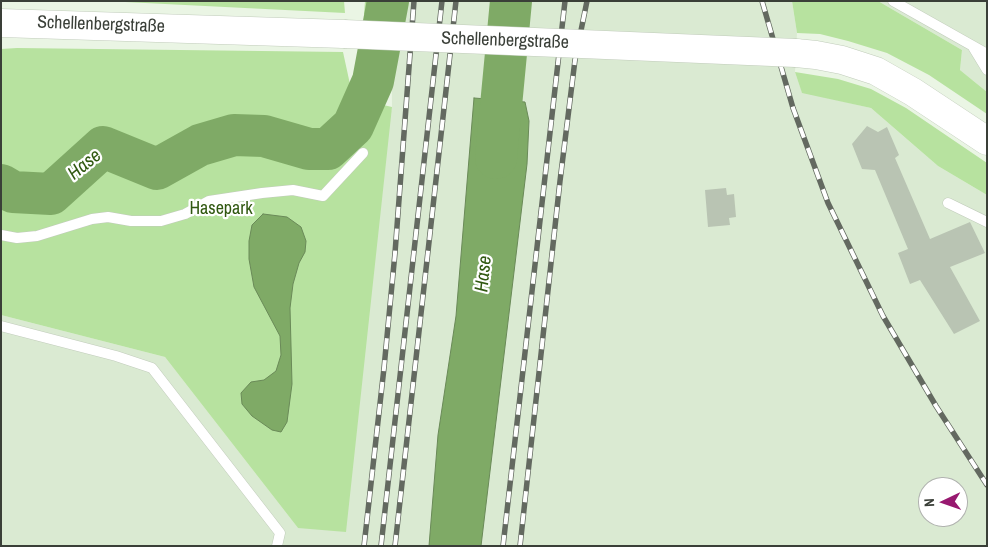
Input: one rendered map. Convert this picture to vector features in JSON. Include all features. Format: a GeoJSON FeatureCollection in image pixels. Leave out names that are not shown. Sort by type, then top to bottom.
{"type":"FeatureCollection","features":[{"type":"Feature","properties":{"kind":"street","name":"Schellenbergstraße"},"geometry":{"type":"LineString","coordinates":[[1,23],[344,34],[816,55],[876,70],[987,141]]}},
{"type":"Feature","properties":{"kind":"lane"},"geometry":{"type":"LineString","coordinates":[[893,1],[987,54]]}},
{"type":"Feature","properties":{"kind":"lane"},"geometry":{"type":"LineString","coordinates":[[973,46],[987,70]]}},
{"type":"Feature","properties":{"kind":"lane"},"geometry":{"type":"LineString","coordinates":[[1,235],[17,238],[37,236],[108,217],[131,221],[161,221],[185,214],[209,202],[262,193],[293,190],[324,196],[363,153]]}},
{"type":"Feature","properties":{"kind":"lane"},"geometry":{"type":"LineString","coordinates":[[948,203],[987,222]]}},
{"type":"Feature","properties":{"kind":"lane"},"geometry":{"type":"LineString","coordinates":[[1,326],[116,356],[152,368],[280,533],[277,546]]}},
{"type":"Feature","properties":{"kind":"shaded area"},"geometry":{"type":"Polygon","coordinates":[[[391,1],[792,1],[797,33],[795,72],[802,92],[871,108],[938,166],[987,195],[987,546],[1,546],[1,315],[165,357],[298,528],[392,107],[391,1]]]}},
{"type":"Feature","properties":{"kind":"shaded area"},"geometry":{"type":"Polygon","coordinates":[[[878,1],[987,1],[987,92],[960,70],[962,50],[878,1]]]}},
{"type":"Feature","properties":{"kind":"green space"},"geometry":{"type":"Polygon","coordinates":[[[105,1],[344,1],[345,13],[105,1]]]}},
{"type":"Feature","properties":{"kind":"green space"},"geometry":{"type":"Polygon","coordinates":[[[365,1],[389,1],[387,15],[364,14],[365,1]]]}},
{"type":"Feature","properties":{"kind":"green space"},"geometry":{"type":"Polygon","coordinates":[[[792,1],[878,1],[962,50],[960,70],[987,92],[987,114],[929,75],[887,53],[820,34],[797,33],[792,1]]]}},
{"type":"Feature","properties":{"kind":"green space","name":"Hasepark"},"geometry":{"type":"Polygon","coordinates":[[[1,49],[343,52],[353,98],[392,107],[346,532],[298,528],[165,357],[1,315],[1,49]]]}},
{"type":"Feature","properties":{"kind":"green space"},"geometry":{"type":"Polygon","coordinates":[[[795,72],[838,79],[871,89],[906,108],[987,163],[987,195],[938,166],[871,108],[802,93],[795,72]]]}},
{"type":"Feature","properties":{"kind":"water"},"geometry":{"type":"Polygon","coordinates":[[[474,98],[525,102],[529,121],[527,164],[481,546],[429,546],[438,435],[456,316],[474,98]]]}},
{"type":"Feature","properties":{"kind":"water"},"geometry":{"type":"Polygon","coordinates":[[[263,214],[287,217],[301,227],[306,241],[305,252],[299,263],[293,284],[290,308],[292,384],[287,422],[281,432],[272,430],[252,416],[242,404],[241,393],[251,382],[264,380],[276,371],[281,355],[280,336],[254,287],[249,259],[249,241],[252,225],[263,214]]]}},
{"type":"Feature","properties":{"kind":"building"},"geometry":{"type":"Polygon","coordinates":[[[867,126],[878,132],[887,127],[899,155],[895,158],[930,239],[970,222],[985,253],[950,267],[980,321],[954,334],[920,280],[910,284],[898,253],[908,249],[875,170],[862,169],[852,144],[867,126]]]}},
{"type":"Feature","properties":{"kind":"building"},"geometry":{"type":"Polygon","coordinates":[[[726,188],[727,195],[734,194],[736,217],[729,218],[730,225],[708,227],[705,190],[726,188]]]}},
{"type":"Feature","properties":{"kind":"waterway","name":"Hase"},"geometry":{"type":"LineString","coordinates":[[1,185],[13,192],[51,194],[103,147],[157,169],[200,145],[234,135],[264,136],[309,149],[328,149],[353,126],[373,81],[388,1]]}},
{"type":"Feature","properties":{"kind":"waterway","name":"Hase"},"geometry":{"type":"LineString","coordinates":[[496,158],[511,1]]}},
{"type":"Feature","properties":{"kind":"railway"},"geometry":{"type":"LineString","coordinates":[[364,546],[395,253],[414,1]]}},
{"type":"Feature","properties":{"kind":"railway"},"geometry":{"type":"LineString","coordinates":[[381,546],[442,1]]}},
{"type":"Feature","properties":{"kind":"railway"},"geometry":{"type":"LineString","coordinates":[[395,546],[456,1]]}},
{"type":"Feature","properties":{"kind":"railway"},"geometry":{"type":"LineString","coordinates":[[503,546],[565,1]]}},
{"type":"Feature","properties":{"kind":"railway"},"geometry":{"type":"LineString","coordinates":[[520,546],[560,181],[575,60],[587,1]]}},
{"type":"Feature","properties":{"kind":"railway"},"geometry":{"type":"LineString","coordinates":[[762,1],[793,108],[828,203],[883,316],[936,406],[987,485]]}}]}
